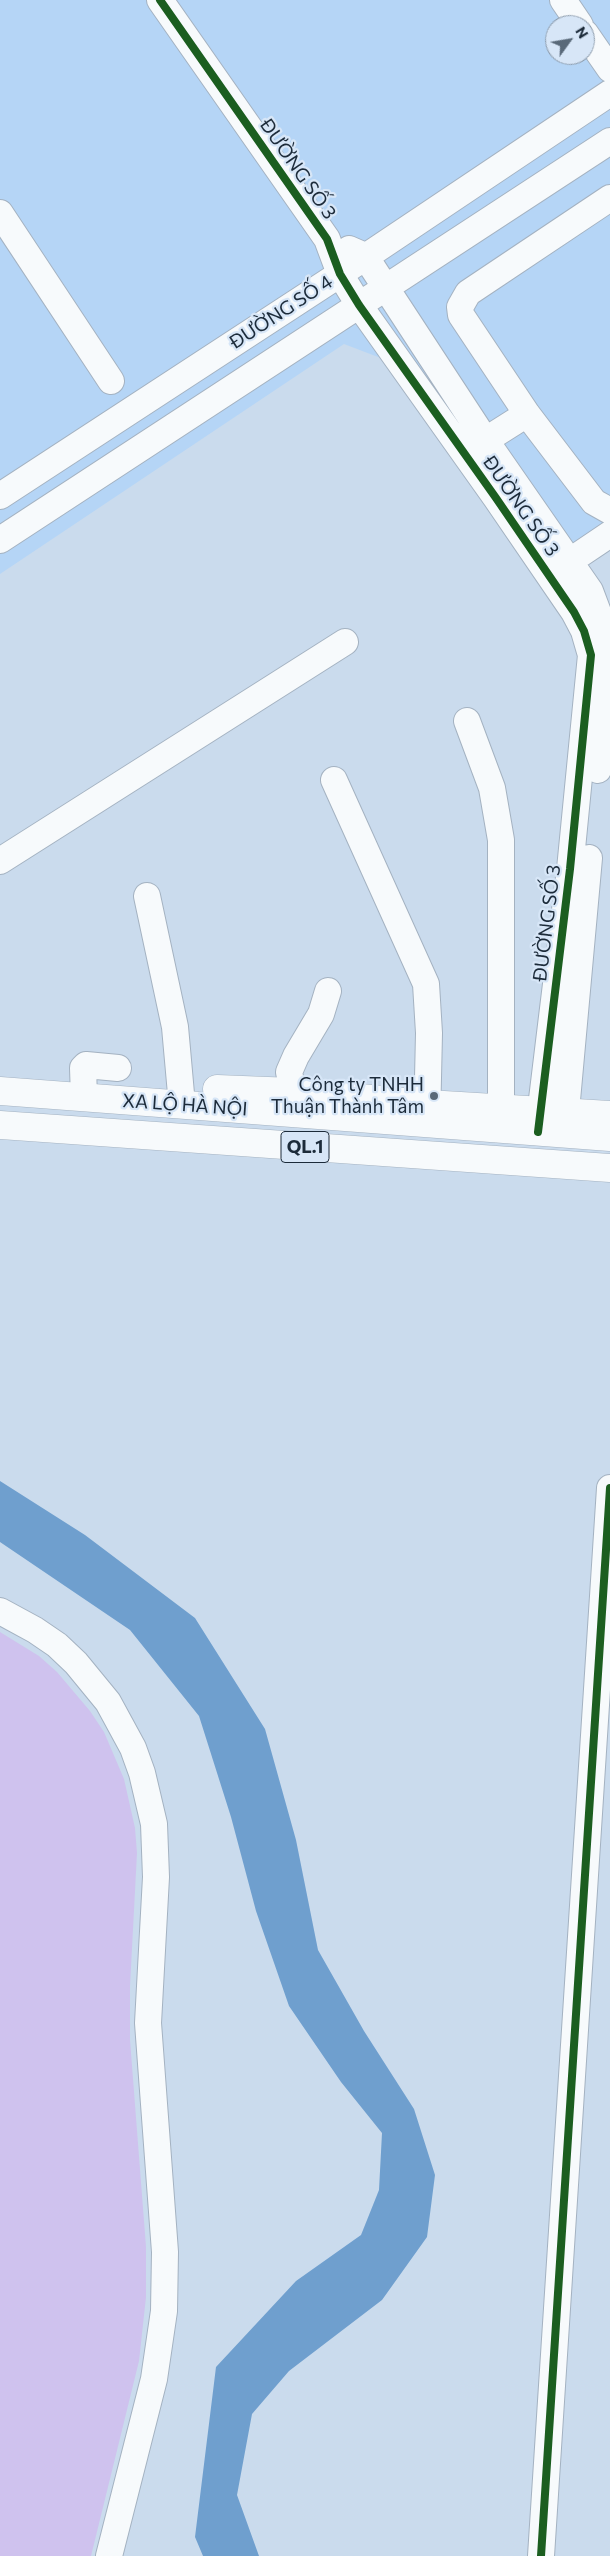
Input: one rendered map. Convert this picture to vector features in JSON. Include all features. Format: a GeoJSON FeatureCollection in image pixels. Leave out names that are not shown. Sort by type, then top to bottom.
{"type":"FeatureCollection","features":[{"type":"Feature","properties":{"kind":"highway","name":"XA LỘ HÀ NỘI"},"geometry":{"type":"LineString","coordinates":[[0,1073],[84,1090]]}},
{"type":"Feature","properties":{"kind":"highway","name":"XA LỘ HÀ NỘI"},"geometry":{"type":"LineString","coordinates":[[0,1091],[84,1090],[289,1102],[552,1122],[610,1115]]}},
{"type":"Feature","properties":{"kind":"highway","name":"XA LỘ HÀ NỘI"},"geometry":{"type":"LineString","coordinates":[[552,1122],[610,1137]]}},
{"type":"Feature","properties":{"kind":"highway","name":"XA LỘ HÀ NỘI"},"geometry":{"type":"LineString","coordinates":[[0,1125],[610,1168]]}},
{"type":"Feature","properties":{"kind":"highway","name":"QL.1"},"geometry":{"type":"LineString","coordinates":[[0,1142],[610,1182]]}},
{"type":"Feature","properties":{"kind":"street","name":"ĐƯỜNG SỐ 3"},"geometry":{"type":"LineString","coordinates":[[160,0],[327,240],[340,274],[359,306],[570,561],[590,591],[593,627],[591,655],[570,869],[552,1122]]}},
{"type":"Feature","properties":{"kind":"street"},"geometry":{"type":"LineString","coordinates":[[563,0],[573,15]]}},
{"type":"Feature","properties":{"kind":"street"},"geometry":{"type":"LineString","coordinates":[[595,47],[610,69]]}},
{"type":"Feature","properties":{"kind":"street","name":"ĐƯỜNG SỐ 4"},"geometry":{"type":"LineString","coordinates":[[0,496],[340,274],[610,94]]}},
{"type":"Feature","properties":{"kind":"street","name":"ĐƯỜNG SỐ 4"},"geometry":{"type":"LineString","coordinates":[[0,540],[610,141]]}},
{"type":"Feature","properties":{"kind":"street"},"geometry":{"type":"LineString","coordinates":[[610,198],[468,293],[462,301],[461,315],[526,414],[594,502],[610,511]]}},
{"type":"Feature","properties":{"kind":"street"},"geometry":{"type":"LineString","coordinates":[[0,212],[111,381]]}},
{"type":"Feature","properties":{"kind":"street","name":"ĐƯỜNG SỐ 3"},"geometry":{"type":"LineString","coordinates":[[327,240],[365,256],[387,287],[475,447],[574,612],[593,627],[610,653],[552,1122]]}},
{"type":"Feature","properties":{"kind":"street"},"geometry":{"type":"LineString","coordinates":[[475,447],[526,414]]}},
{"type":"Feature","properties":{"kind":"street"},"geometry":{"type":"LineString","coordinates":[[570,561],[610,534]]}},
{"type":"Feature","properties":{"kind":"street"},"geometry":{"type":"LineString","coordinates":[[0,861],[345,642]]}},
{"type":"Feature","properties":{"kind":"street"},"geometry":{"type":"LineString","coordinates":[[467,721],[492,788],[501,840],[503,884],[501,1119]]}},
{"type":"Feature","properties":{"kind":"street"},"geometry":{"type":"LineString","coordinates":[[334,780],[426,984],[428,1033],[427,1113]]}},
{"type":"Feature","properties":{"kind":"street"},"geometry":{"type":"LineString","coordinates":[[147,896],[175,1027],[182,1096]]}},
{"type":"Feature","properties":{"kind":"street"},"geometry":{"type":"LineString","coordinates":[[289,1102],[289,1072],[296,1056],[321,1014],[328,991]]}},
{"type":"Feature","properties":{"kind":"street"},"geometry":{"type":"LineString","coordinates":[[84,1090],[83,1068],[86,1065],[118,1068]]}},
{"type":"Feature","properties":{"kind":"street"},"geometry":{"type":"LineString","coordinates":[[541,2556],[604,1694],[610,1488]]}},
{"type":"Feature","properties":{"kind":"street"},"geometry":{"type":"LineString","coordinates":[[0,1612],[35,1630],[57,1645],[76,1663],[108,1702],[129,1740],[142,1772],[154,1824],[156,1877],[148,2023],[166,2252],[164,2301],[154,2379],[109,2556]]}},
{"type":"Feature","properties":{"kind":"shaded area"},"geometry":{"type":"Polygon","coordinates":[[[0,0],[610,0],[610,547],[545,583],[386,360],[344,344],[0,574],[0,0]]]}},
{"type":"Feature","properties":{"kind":"shaded area"},"geometry":{"type":"Polygon","coordinates":[[[0,1481],[85,1535],[195,1618],[265,1729],[296,1840],[318,1950],[364,2031],[414,2109],[435,2175],[427,2237],[382,2300],[289,2371],[252,2414],[237,2495],[259,2556],[203,2556],[195,2537],[216,2367],[296,2281],[361,2235],[379,2190],[382,2133],[341,2082],[289,2006],[256,1911],[231,1817],[199,1716],[130,1630],[0,1542],[0,1481]]]}},
{"type":"Feature","properties":{"kind":"shaded area"},"geometry":{"type":"Polygon","coordinates":[[[0,1632],[39,1656],[57,1672],[90,1711],[104,1732],[124,1779],[135,1828],[137,1853],[130,1986],[130,2040],[146,2247],[146,2297],[139,2361],[91,2556],[0,2556],[0,1632]]]}},
{"type":"Feature","properties":{"kind":"cycle path"},"geometry":{"type":"LineString","coordinates":[[160,0],[327,239],[340,274],[359,305],[496,498],[574,612],[584,631],[591,655],[570,869],[538,1132]]}},
{"type":"Feature","properties":{"kind":"cycle path"},"geometry":{"type":"LineString","coordinates":[[541,2556],[610,1488]]}},
{"type":"Feature","properties":{"kind":"place","name":"Công ty TNHH Thuận Thành Tâm"},"geometry":{"type":"Point","coordinates":[434,1096]}}]}
